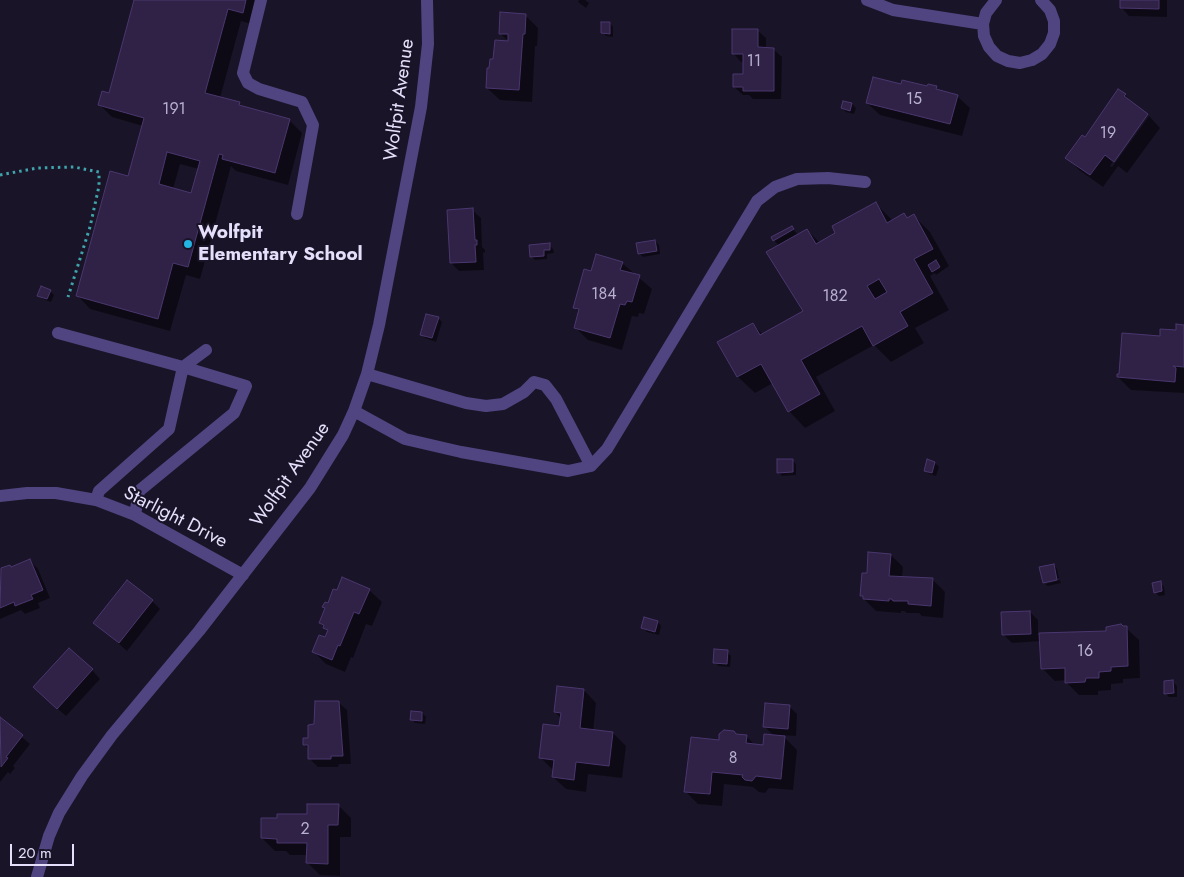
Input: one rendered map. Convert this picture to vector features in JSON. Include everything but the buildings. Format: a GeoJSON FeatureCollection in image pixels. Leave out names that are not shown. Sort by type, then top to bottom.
{"type":"FeatureCollection","features":[{"type":"Feature","properties":{"kind":"street"},"geometry":{"type":"LineString","coordinates":[[261,0],[243,73],[248,83],[259,89],[302,102],[313,125],[297,214]]}},
{"type":"Feature","properties":{"kind":"street","name":"Wolfpit Avenue"},"geometry":{"type":"LineString","coordinates":[[37,877],[49,836],[59,813],[82,776],[112,734],[199,631],[310,488],[343,436],[368,374],[386,290],[421,107],[428,44],[427,0]]}},
{"type":"Feature","properties":{"kind":"street"},"geometry":{"type":"LineString","coordinates":[[867,0],[893,10],[983,24]]}},
{"type":"Feature","properties":{"kind":"street"},"geometry":{"type":"LineString","coordinates":[[996,0],[986,13],[983,24],[984,36],[989,47],[997,56],[1008,62],[1020,63],[1032,60],[1042,54],[1050,44],[1054,33],[1054,21],[1050,10],[1042,0]]}},
{"type":"Feature","properties":{"kind":"street"},"geometry":{"type":"LineString","coordinates":[[354,410],[405,439],[460,452],[568,471],[590,466],[608,449],[757,201],[775,187],[798,178],[828,178],[865,182]]}},
{"type":"Feature","properties":{"kind":"street"},"geometry":{"type":"LineString","coordinates":[[58,333],[246,386],[234,413],[140,491],[135,515]]}},
{"type":"Feature","properties":{"kind":"street"},"geometry":{"type":"LineString","coordinates":[[96,500],[99,492],[169,429],[183,367],[206,350]]}},
{"type":"Feature","properties":{"kind":"street"},"geometry":{"type":"LineString","coordinates":[[368,374],[466,403],[486,406],[503,404],[524,392],[534,382],[545,385],[556,399],[590,466]]}},
{"type":"Feature","properties":{"kind":"street","name":"Starlight Drive"},"geometry":{"type":"LineString","coordinates":[[0,496],[56,492],[96,500],[135,515],[243,575]]}},
{"type":"Feature","properties":{"kind":"path"},"geometry":{"type":"LineString","coordinates":[[0,175],[37,168],[74,166],[99,172],[99,186],[90,227],[68,297]]}},
{"type":"Feature","properties":{"kind":"place","name":"Wolfpit Elementary School"},"geometry":{"type":"Point","coordinates":[188,244]}}]}
